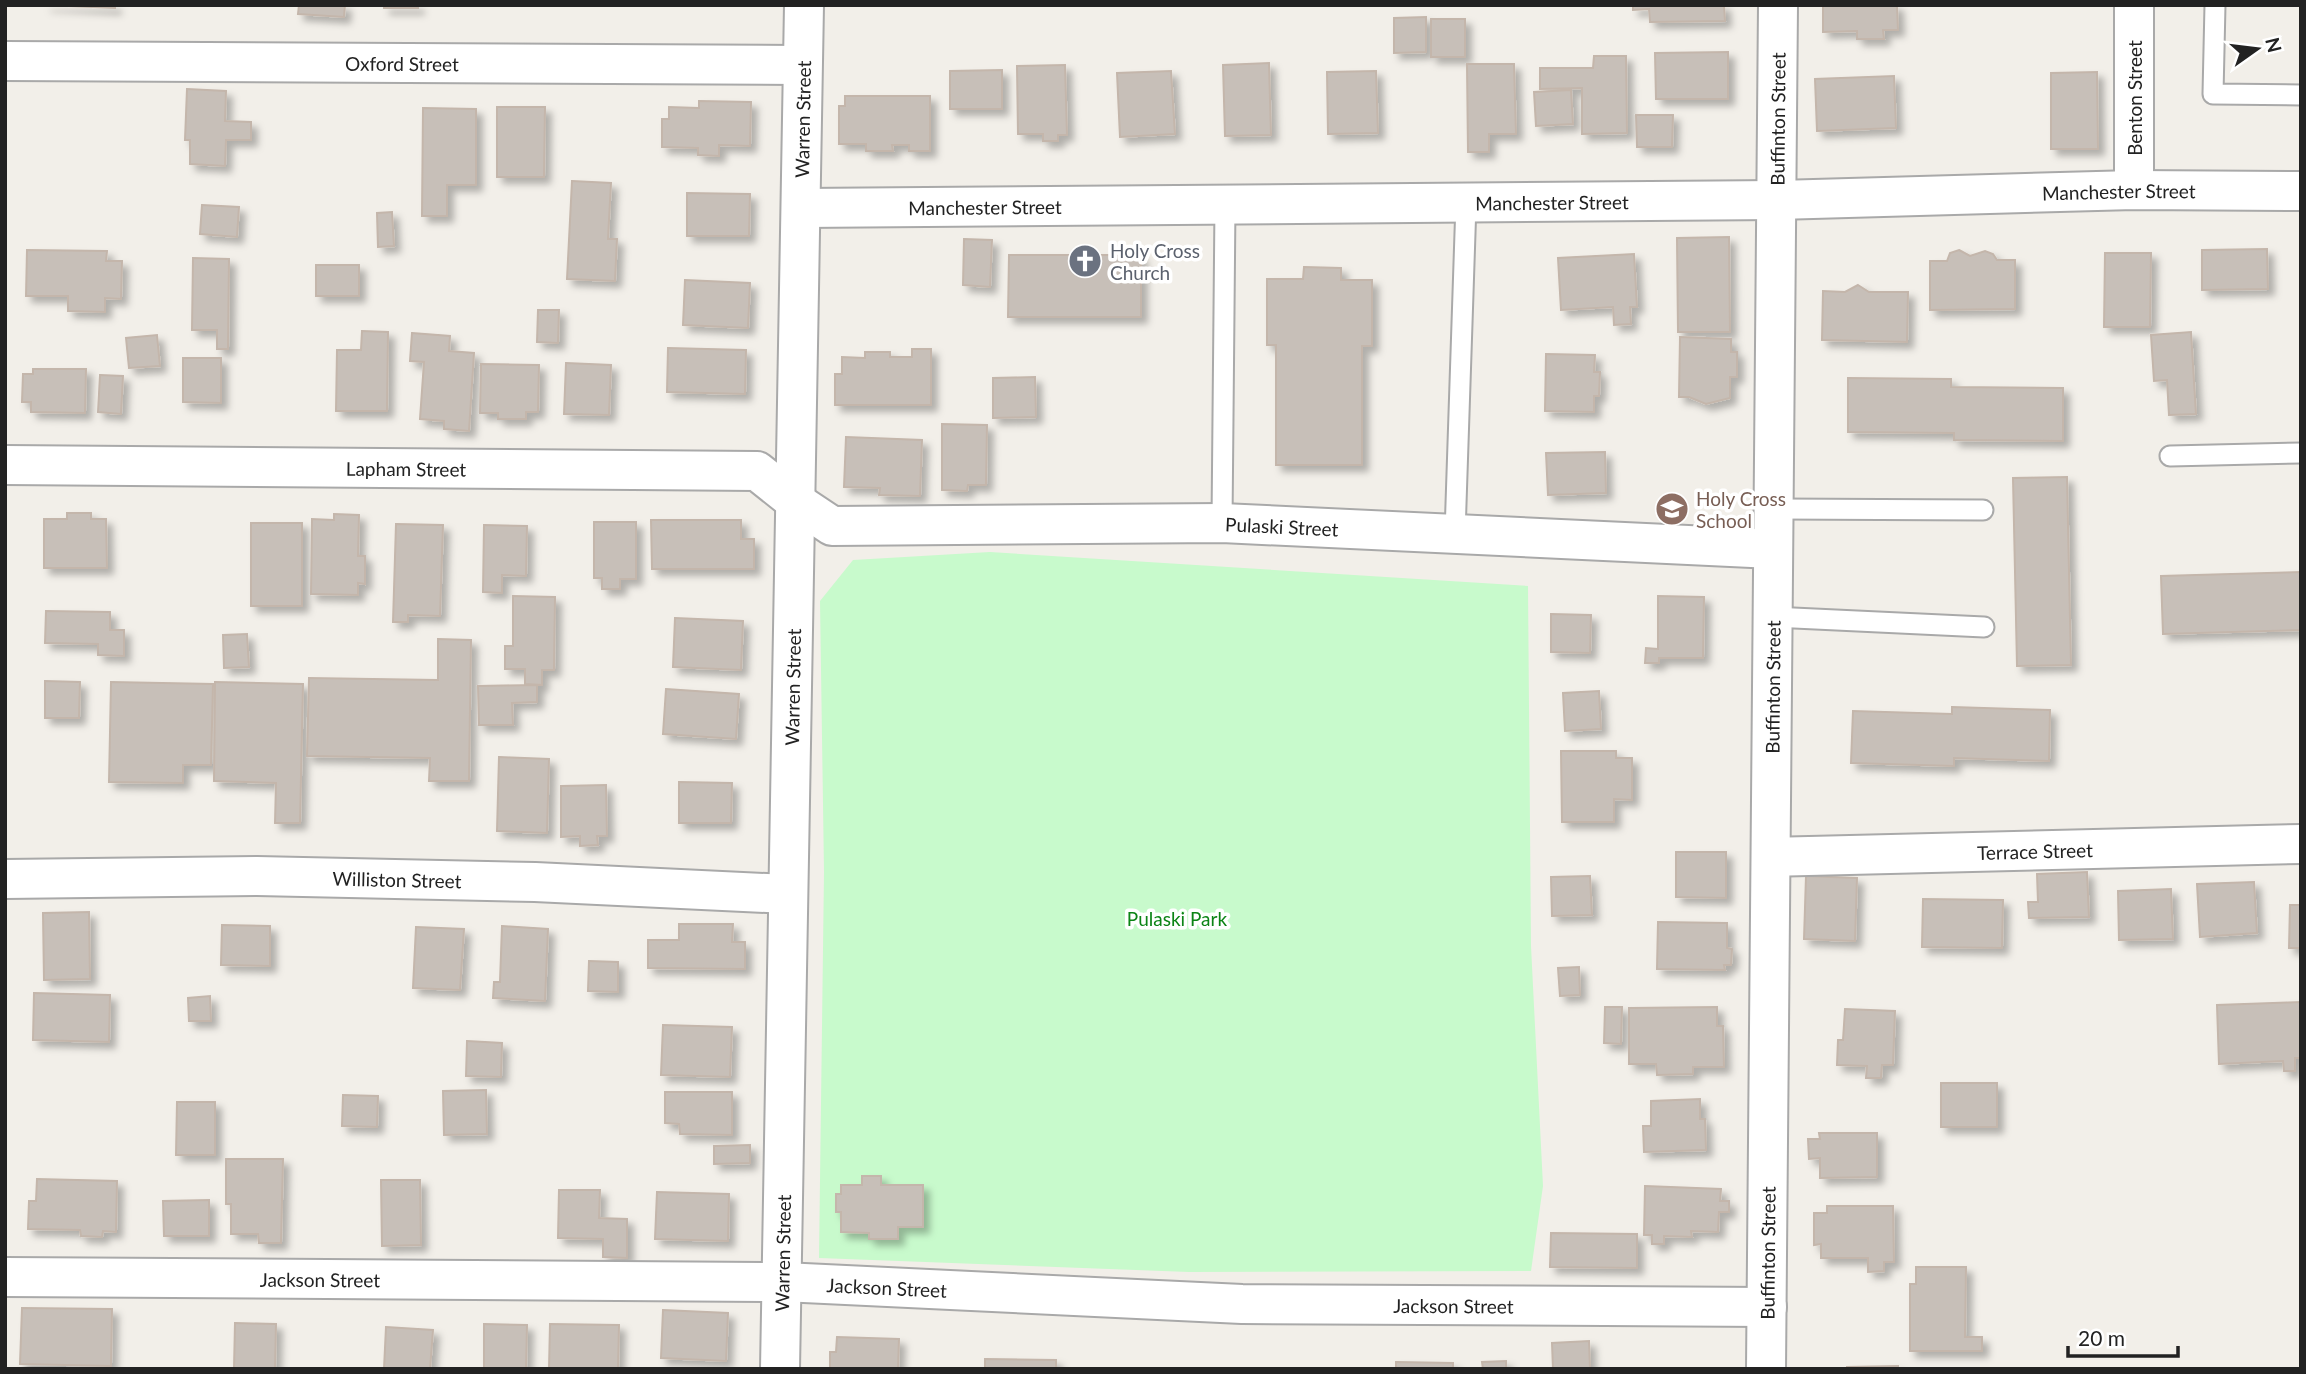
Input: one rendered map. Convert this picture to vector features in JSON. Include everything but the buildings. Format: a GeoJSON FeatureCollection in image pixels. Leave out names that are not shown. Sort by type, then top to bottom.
{"type":"FeatureCollection","features":[{"type":"Feature","properties":{"kind":"street","name":"Warren Street"},"geometry":{"type":"LineString","coordinates":[[780,1369],[787,894],[803,208],[801,65],[804,5]]}},
{"type":"Feature","properties":{"kind":"street","name":"Buffinton Street"},"geometry":{"type":"LineString","coordinates":[[1766,1369],[1778,5]]}},
{"type":"Feature","properties":{"kind":"street","name":"Benton Street"},"geometry":{"type":"LineString","coordinates":[[2134,5],[2134,190]]}},
{"type":"Feature","properties":{"kind":"street","name":"Oxford Street"},"geometry":{"type":"LineString","coordinates":[[5,61],[801,65]]}},
{"type":"Feature","properties":{"kind":"street","name":"Manchester Street"},"geometry":{"type":"LineString","coordinates":[[803,208],[1776,201],[2134,190],[2301,191]]}},
{"type":"Feature","properties":{"kind":"street","name":"Lapham Street"},"geometry":{"type":"LineString","coordinates":[[5,465],[757,471],[796,502]]}},
{"type":"Feature","properties":{"kind":"street","name":"Pulaski Street"},"geometry":{"type":"LineString","coordinates":[[796,502],[832,526],[1222,523],[1773,550]]}},
{"type":"Feature","properties":{"kind":"street","name":"Terrace Street"},"geometry":{"type":"LineString","coordinates":[[1771,857],[2301,845]]}},
{"type":"Feature","properties":{"kind":"street","name":"Williston Street"},"geometry":{"type":"LineString","coordinates":[[5,879],[257,876],[536,882],[787,894]]}},
{"type":"Feature","properties":{"kind":"street","name":"Jackson Street"},"geometry":{"type":"LineString","coordinates":[[5,1277],[783,1282],[1242,1304],[1767,1307]]}},
{"type":"Feature","properties":{"kind":"lane"},"geometry":{"type":"LineString","coordinates":[[2214,5],[2213,94],[2301,95]]}},
{"type":"Feature","properties":{"kind":"lane"},"geometry":{"type":"LineString","coordinates":[[1455,534],[1466,203]]}},
{"type":"Feature","properties":{"kind":"lane"},"geometry":{"type":"LineString","coordinates":[[1222,523],[1225,205]]}},
{"type":"Feature","properties":{"kind":"lane"},"geometry":{"type":"LineString","coordinates":[[2170,456],[2301,453]]}},
{"type":"Feature","properties":{"kind":"lane"},"geometry":{"type":"LineString","coordinates":[[1774,509],[1983,510]]}},
{"type":"Feature","properties":{"kind":"lane"},"geometry":{"type":"LineString","coordinates":[[1773,617],[1984,627]]}},
{"type":"Feature","properties":{"kind":"green space","name":"Pulaski Park"},"geometry":{"type":"Polygon","coordinates":[[[990,552],[1528,586],[1531,946],[1543,1186],[1531,1271],[1189,1272],[819,1258],[824,872],[820,601],[853,560],[990,552]]]}},
{"type":"Feature","properties":{"kind":"place","name":"Holy Cross Church"},"geometry":{"type":"Point","coordinates":[1085,261]}},
{"type":"Feature","properties":{"kind":"place","name":"Holy Cross School"},"geometry":{"type":"Point","coordinates":[1672,509]}}]}
